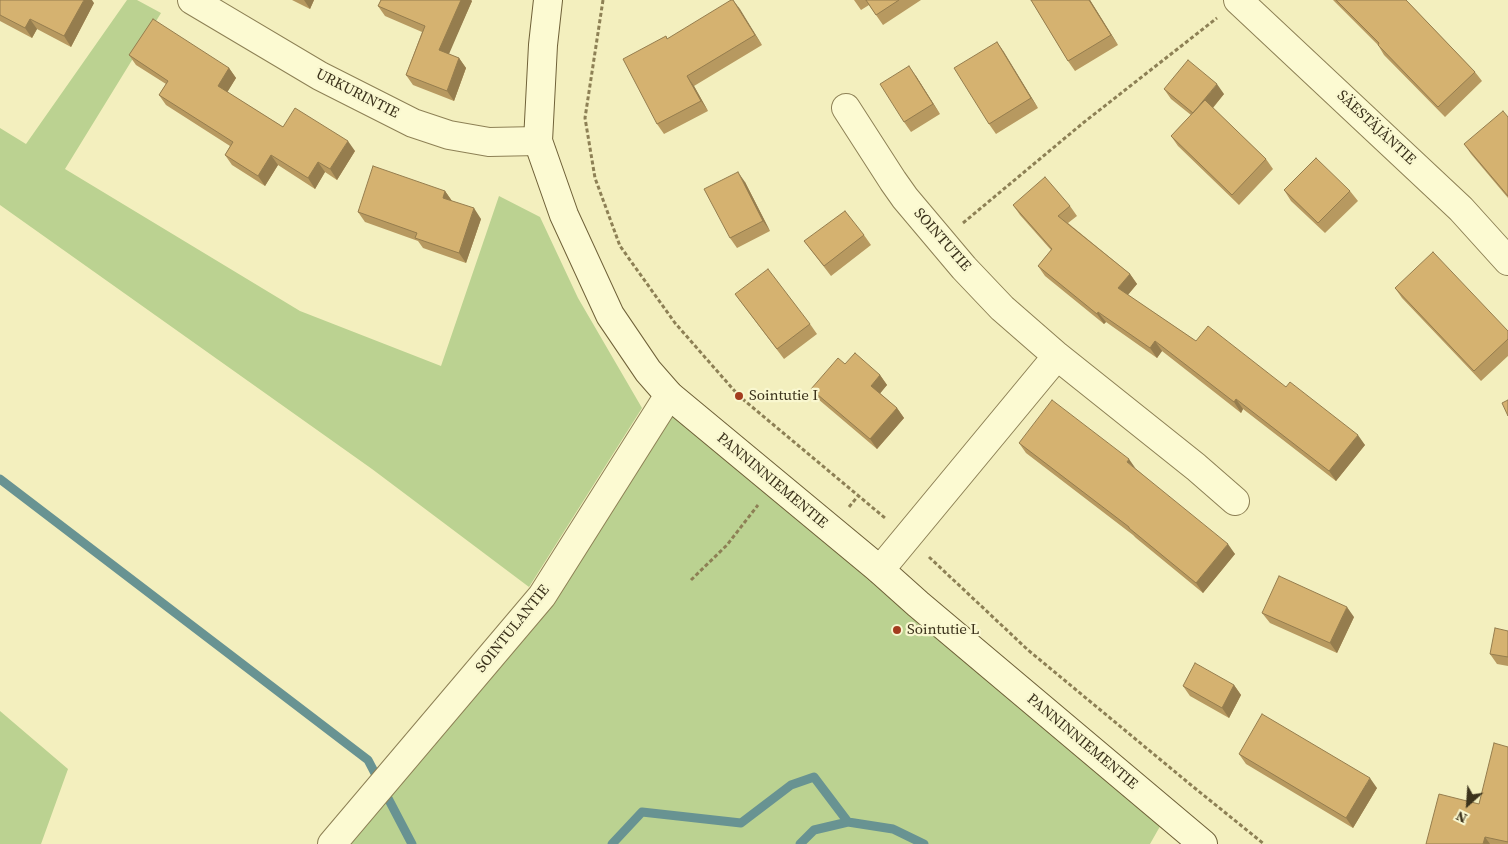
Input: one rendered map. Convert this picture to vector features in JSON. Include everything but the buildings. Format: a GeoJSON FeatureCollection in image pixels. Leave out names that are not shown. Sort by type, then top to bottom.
{"type":"FeatureCollection","features":[{"type":"Feature","properties":{"kind":"street","name":"URKURINTIE"},"geometry":{"type":"LineString","coordinates":[[192,0],[320,76],[413,123],[449,135],[489,142],[538,141]]}},
{"type":"Feature","properties":{"kind":"street","name":"PANNINNIEMENTIE"},"geometry":{"type":"LineString","coordinates":[[548,0],[543,44],[538,141],[564,215],[610,314],[648,372],[669,395],[880,570],[933,617],[1203,844]]}},
{"type":"Feature","properties":{"kind":"street","name":"SÄESTÄJÄNTIE"},"geometry":{"type":"LineString","coordinates":[[1238,0],[1461,208],[1508,261]]}},
{"type":"Feature","properties":{"kind":"street","name":"SOINTUTIE"},"geometry":{"type":"LineString","coordinates":[[846,108],[905,198],[964,268],[1002,308],[1057,356],[1196,466],[1235,501]]}},
{"type":"Feature","properties":{"kind":"street"},"geometry":{"type":"LineString","coordinates":[[880,570],[1057,356]]}},
{"type":"Feature","properties":{"kind":"street","name":"SOINTULANTIE"},"geometry":{"type":"LineString","coordinates":[[332,844],[542,596],[669,395]]}},
{"type":"Feature","properties":{"kind":"path"},"geometry":{"type":"LineString","coordinates":[[603,0],[585,118],[595,178],[620,246],[675,323],[739,396],[908,537],[1028,650],[1264,844]]}},
{"type":"Feature","properties":{"kind":"path"},"geometry":{"type":"LineString","coordinates":[[942,240],[1083,123],[1238,0]]}},
{"type":"Feature","properties":{"kind":"path"},"geometry":{"type":"LineString","coordinates":[[691,580],[726,544],[776,483]]}},
{"type":"Feature","properties":{"kind":"green space"},"geometry":{"type":"Polygon","coordinates":[[[127,0],[137,0],[161,13],[65,169],[300,311],[441,366],[499,196],[540,217],[578,298],[642,408],[529,587],[372,469],[0,205],[0,128],[26,144],[127,0]]]}},
{"type":"Feature","properties":{"kind":"green space"},"geometry":{"type":"Polygon","coordinates":[[[669,395],[1167,814],[1150,844],[332,844],[542,596],[669,395]]]}},
{"type":"Feature","properties":{"kind":"green space"},"geometry":{"type":"Polygon","coordinates":[[[0,711],[68,769],[41,844],[0,844],[0,711]]]}},
{"type":"Feature","properties":{"kind":"waterway"},"geometry":{"type":"LineString","coordinates":[[0,479],[368,760],[412,844]]}},
{"type":"Feature","properties":{"kind":"waterway"},"geometry":{"type":"LineString","coordinates":[[612,844],[642,812],[741,823],[791,785],[814,777],[848,822]]}},
{"type":"Feature","properties":{"kind":"waterway"},"geometry":{"type":"LineString","coordinates":[[800,844],[814,830],[848,822],[893,829],[924,844]]}},
{"type":"Feature","properties":{"kind":"place","name":"Sointutie I"},"geometry":{"type":"Point","coordinates":[739,396]}},
{"type":"Feature","properties":{"kind":"place","name":"Sointutie L"},"geometry":{"type":"Point","coordinates":[897,630]}}]}
